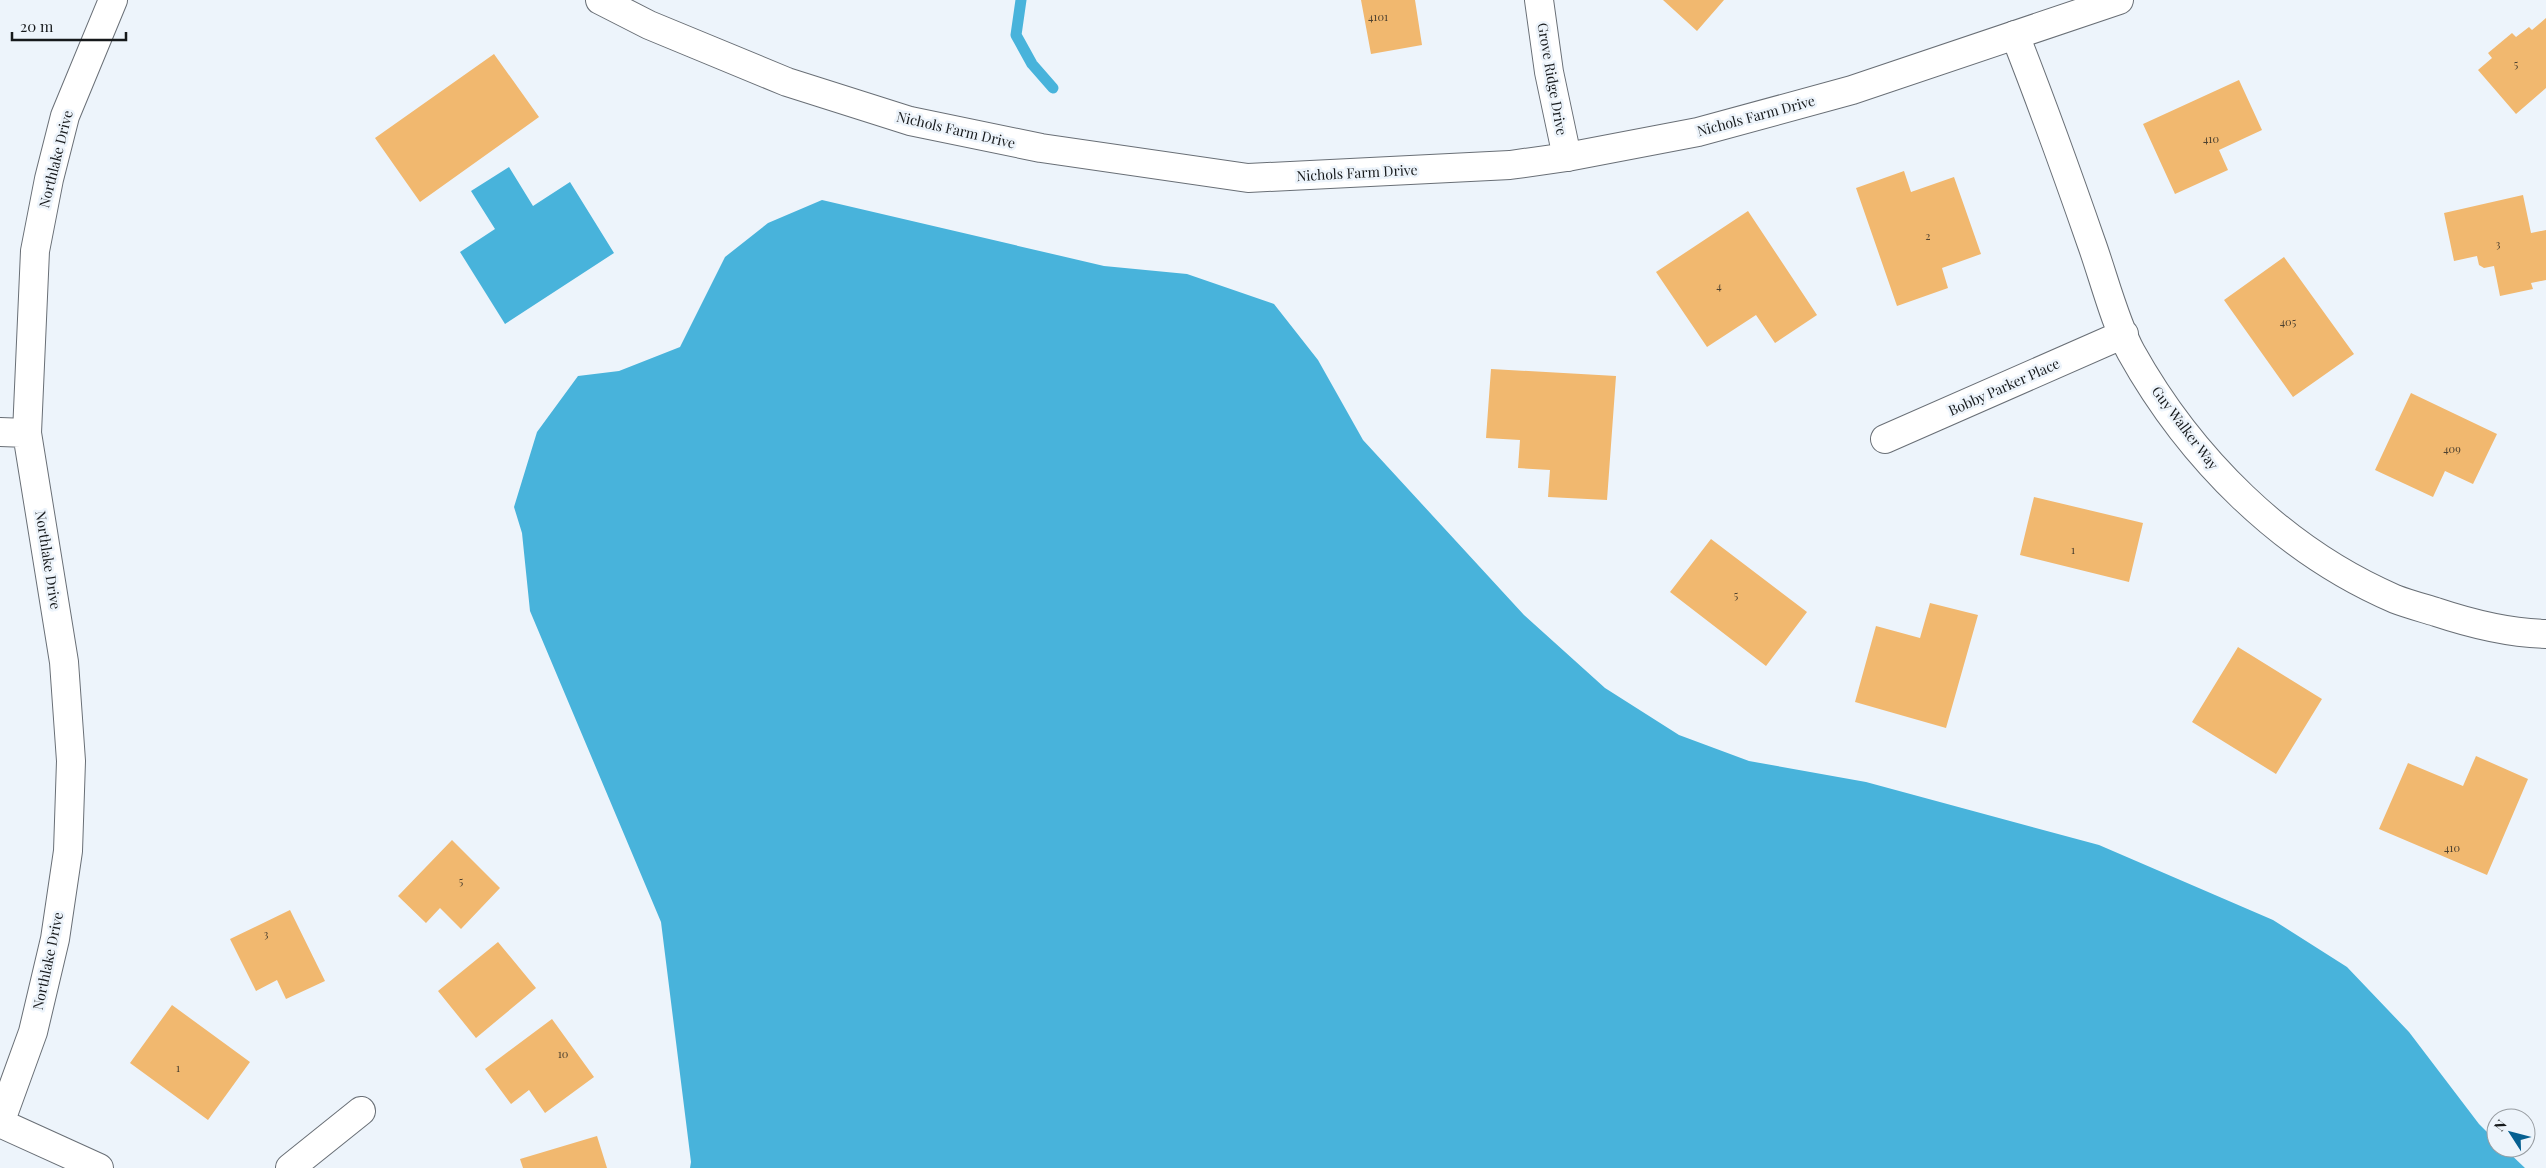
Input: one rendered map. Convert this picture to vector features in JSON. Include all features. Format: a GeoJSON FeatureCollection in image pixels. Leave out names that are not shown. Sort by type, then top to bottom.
{"type":"FeatureCollection","features":[{"type":"Feature","properties":{"kind":"street","name":"Northlake Drive"},"geometry":{"type":"LineString","coordinates":[[0,1123],[33,1032],[55,939],[68,851],[71,761],[64,662],[28,433],[35,251],[49,179],[65,116],[112,0]]}},
{"type":"Feature","properties":{"kind":"street","name":"Nichols Farm Drive"},"geometry":{"type":"LineString","coordinates":[[600,0],[649,25],[786,82],[910,121],[1041,148],[1248,178],[1510,165],[1566,157],[1698,132],[1852,90],[2119,0]]}},
{"type":"Feature","properties":{"kind":"street","name":"Grove Ridge Drive"},"geometry":{"type":"LineString","coordinates":[[1539,0],[1549,72],[1566,157]]}},
{"type":"Feature","properties":{"kind":"street","name":"Guy Walker Way"},"geometry":{"type":"LineString","coordinates":[[2015,35],[2055,137],[2130,350],[2164,405],[2199,451],[2238,494],[2274,524],[2332,565],[2395,599],[2470,623],[2546,634]]}},
{"type":"Feature","properties":{"kind":"street","name":"Bobby Parker Place"},"geometry":{"type":"LineString","coordinates":[[1884,439],[2124,334]]}},
{"type":"Feature","properties":{"kind":"street"},"geometry":{"type":"LineString","coordinates":[[0,432],[28,433]]}},
{"type":"Feature","properties":{"kind":"street"},"geometry":{"type":"LineString","coordinates":[[290,1168],[360,1111]]}},
{"type":"Feature","properties":{"kind":"street"},"geometry":{"type":"LineString","coordinates":[[0,1123],[99,1168]]}},
{"type":"Feature","properties":{"kind":"water"},"geometry":{"type":"Polygon","coordinates":[[[509,167],[533,206],[570,182],[614,253],[505,324],[460,252],[495,229],[471,191],[509,167]]]}},
{"type":"Feature","properties":{"kind":"water"},"geometry":{"type":"Polygon","coordinates":[[[822,200],[1104,266],[1187,274],[1274,304],[1318,360],[1363,440],[1524,615],[1605,688],[1679,735],[1749,761],[1866,782],[2099,845],[2273,920],[2347,967],[2409,1032],[2486,1131],[2486,1158],[2514,1158],[2525,1168],[690,1168],[691,1162],[661,922],[530,611],[522,533],[514,507],[537,432],[578,376],[619,371],[680,347],[725,257],[768,223],[822,200]]]}},
{"type":"Feature","properties":{"kind":"building"},"geometry":{"type":"Polygon","coordinates":[[[1361,0],[1415,0],[1422,45],[1371,54],[1361,0]]]}},
{"type":"Feature","properties":{"kind":"building"},"geometry":{"type":"Polygon","coordinates":[[[1663,0],[1724,0],[1697,31],[1663,0]]]}},
{"type":"Feature","properties":{"kind":"building"},"geometry":{"type":"Polygon","coordinates":[[[2546,18],[2546,88],[2516,114],[2478,70],[2492,58],[2488,53],[2512,33],[2516,37],[2529,27],[2532,30],[2546,18]]]}},
{"type":"Feature","properties":{"kind":"building"},"geometry":{"type":"Polygon","coordinates":[[[494,54],[539,117],[420,202],[375,138],[494,54]]]}},
{"type":"Feature","properties":{"kind":"building"},"geometry":{"type":"Polygon","coordinates":[[[2239,80],[2262,130],[2219,150],[2228,170],[2175,194],[2143,124],[2239,80]]]}},
{"type":"Feature","properties":{"kind":"building"},"geometry":{"type":"Polygon","coordinates":[[[1904,171],[1911,192],[1954,177],[1981,254],[1942,268],[1948,288],[1897,306],[1856,188],[1904,171]]]}},
{"type":"Feature","properties":{"kind":"building"},"geometry":{"type":"Polygon","coordinates":[[[2523,195],[2531,233],[2546,230],[2546,280],[2531,283],[2533,289],[2500,296],[2494,266],[2484,268],[2479,265],[2477,256],[2454,261],[2444,213],[2523,195]]]}},
{"type":"Feature","properties":{"kind":"building"},"geometry":{"type":"Polygon","coordinates":[[[1748,211],[1817,315],[1775,343],[1756,315],[1707,347],[1656,272],[1748,211]]]}},
{"type":"Feature","properties":{"kind":"building"},"geometry":{"type":"Polygon","coordinates":[[[2284,257],[2354,354],[2293,397],[2224,300],[2284,257]]]}},
{"type":"Feature","properties":{"kind":"building"},"geometry":{"type":"Polygon","coordinates":[[[1491,369],[1616,376],[1607,500],[1548,497],[1550,470],[1518,468],[1520,440],[1486,438],[1491,369]]]}},
{"type":"Feature","properties":{"kind":"building"},"geometry":{"type":"Polygon","coordinates":[[[2411,393],[2497,434],[2473,484],[2445,471],[2433,497],[2375,470],[2411,393]]]}},
{"type":"Feature","properties":{"kind":"building"},"geometry":{"type":"Polygon","coordinates":[[[2034,497],[2143,523],[2129,582],[2020,555],[2034,497]]]}},
{"type":"Feature","properties":{"kind":"building"},"geometry":{"type":"Polygon","coordinates":[[[1711,539],[1807,612],[1766,666],[1670,592],[1711,539]]]}},
{"type":"Feature","properties":{"kind":"building"},"geometry":{"type":"Polygon","coordinates":[[[1930,603],[1978,615],[1946,728],[1855,702],[1876,626],[1920,638],[1930,603]]]}},
{"type":"Feature","properties":{"kind":"building"},"geometry":{"type":"Polygon","coordinates":[[[2238,647],[2322,699],[2276,774],[2192,722],[2238,647]]]}},
{"type":"Feature","properties":{"kind":"building"},"geometry":{"type":"Polygon","coordinates":[[[2476,756],[2528,779],[2487,875],[2379,829],[2408,763],[2463,786],[2476,756]]]}},
{"type":"Feature","properties":{"kind":"building"},"geometry":{"type":"Polygon","coordinates":[[[452,840],[500,888],[461,929],[440,908],[426,923],[398,896],[452,840]]]}},
{"type":"Feature","properties":{"kind":"building"},"geometry":{"type":"Polygon","coordinates":[[[290,910],[325,981],[286,999],[277,980],[256,991],[230,939],[290,910]]]}},
{"type":"Feature","properties":{"kind":"building"},"geometry":{"type":"Polygon","coordinates":[[[498,942],[536,988],[476,1038],[438,991],[498,942]]]}},
{"type":"Feature","properties":{"kind":"building"},"geometry":{"type":"Polygon","coordinates":[[[172,1005],[250,1062],[208,1120],[130,1063],[172,1005]]]}},
{"type":"Feature","properties":{"kind":"building"},"geometry":{"type":"Polygon","coordinates":[[[552,1019],[594,1077],[545,1113],[529,1090],[511,1104],[485,1069],[552,1019]]]}},
{"type":"Feature","properties":{"kind":"building"},"geometry":{"type":"Polygon","coordinates":[[[597,1136],[607,1168],[523,1168],[520,1159],[597,1136]]]}},
{"type":"Feature","properties":{"kind":"waterway"},"geometry":{"type":"LineString","coordinates":[[1021,0],[1016,35],[1032,64],[1053,88]]}}]}
